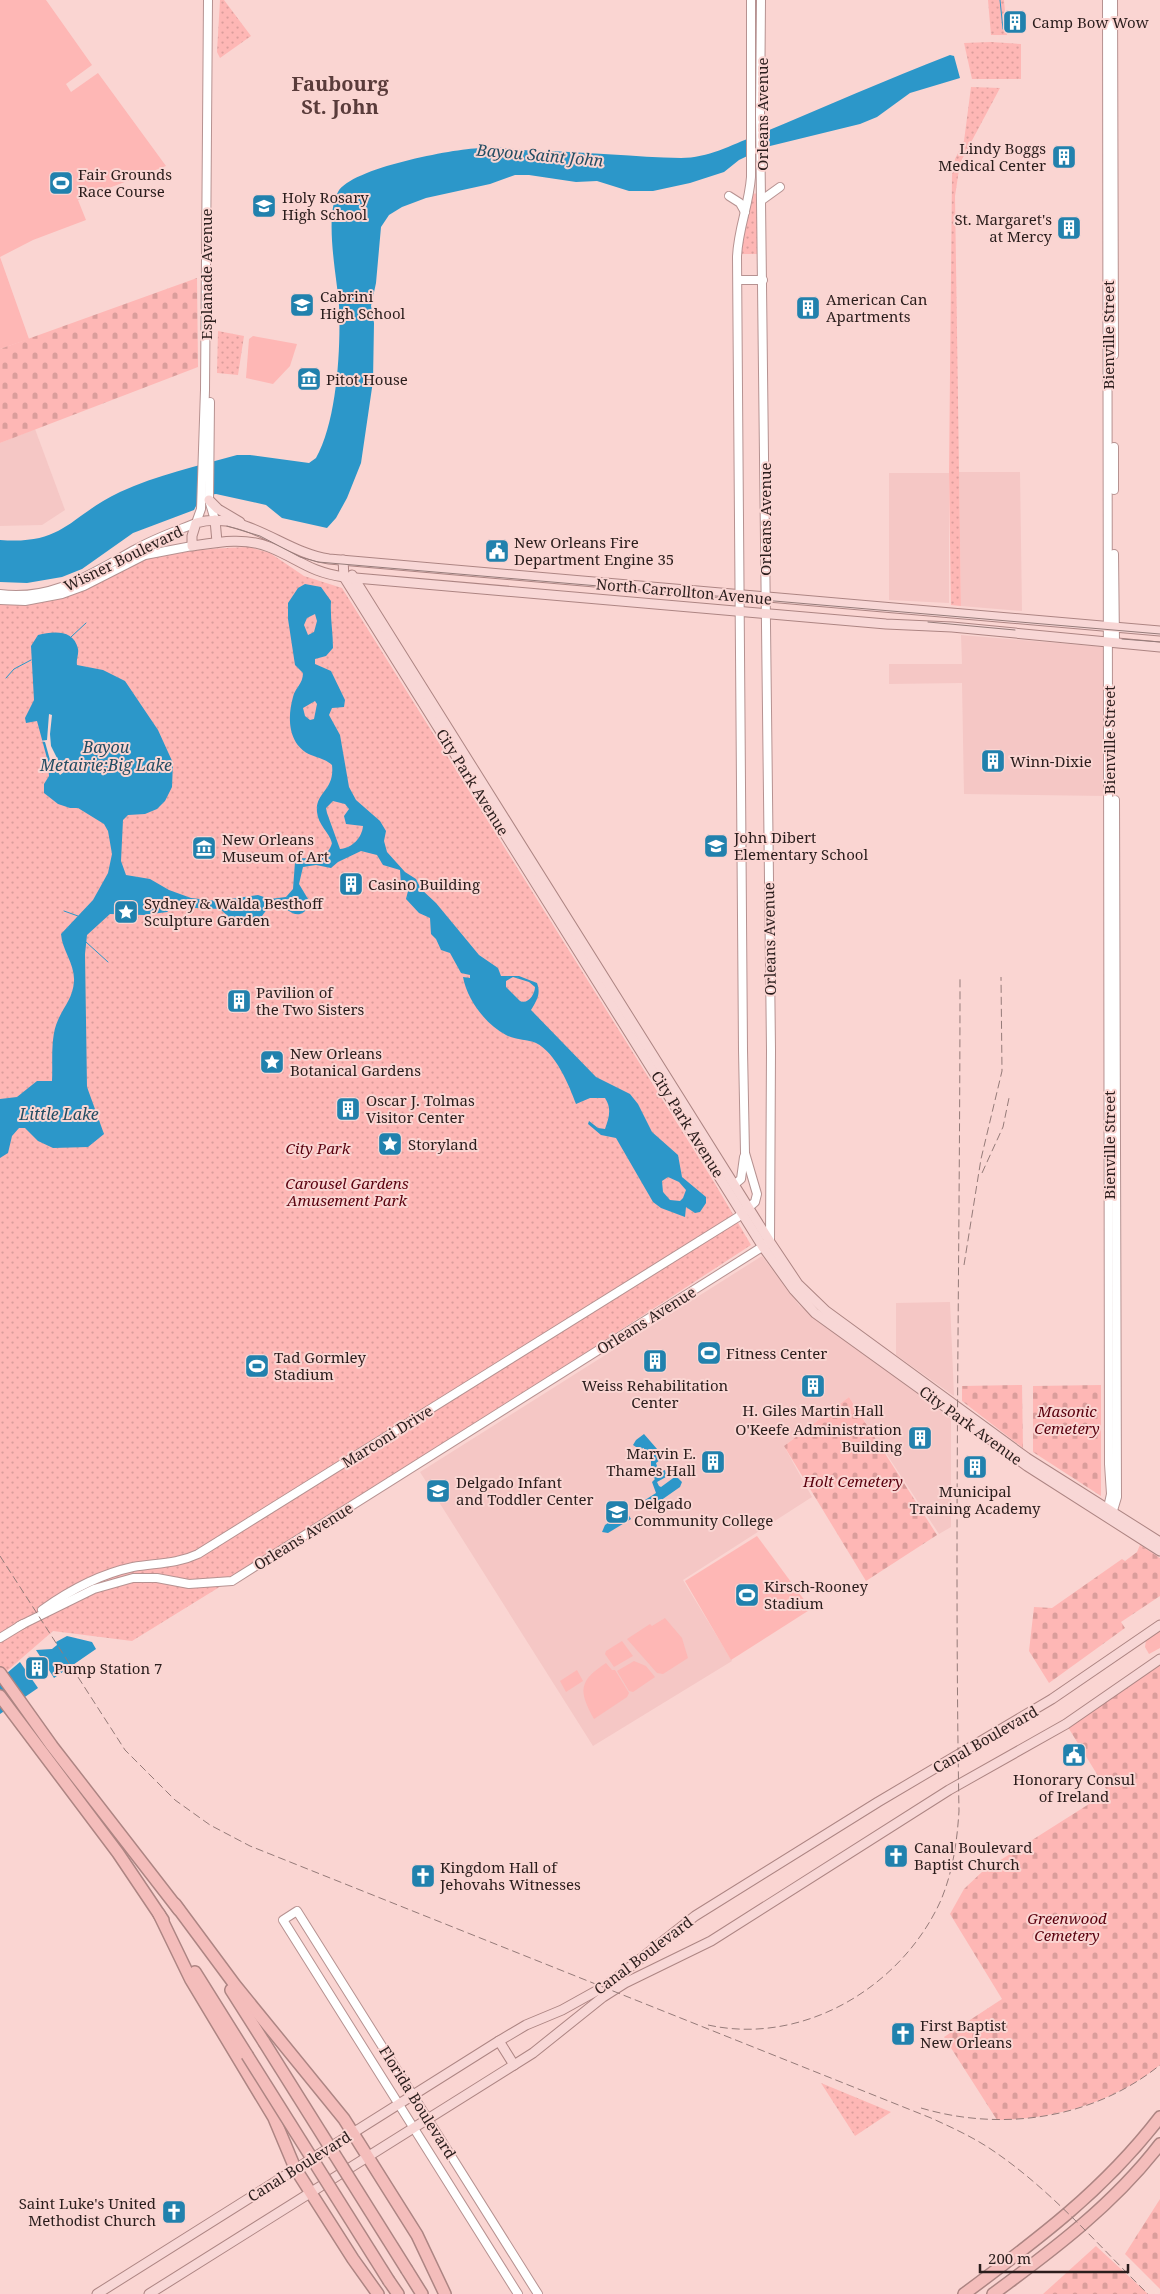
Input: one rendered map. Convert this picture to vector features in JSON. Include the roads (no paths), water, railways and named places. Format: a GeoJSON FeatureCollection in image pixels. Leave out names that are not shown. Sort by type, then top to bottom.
{"type":"FeatureCollection","features":[{"type":"Feature","properties":{"kind":"highway"},"geometry":{"type":"LineString","coordinates":[[0,1673],[37,1727],[175,1904],[235,1986],[290,2050],[353,2132],[417,2235],[445,2294]]}},
{"type":"Feature","properties":{"kind":"highway"},"geometry":{"type":"LineString","coordinates":[[0,1696],[107,1838],[158,1914],[398,2294]]}},
{"type":"Feature","properties":{"kind":"highway"},"geometry":{"type":"LineString","coordinates":[[175,1904],[422,2293]]}},
{"type":"Feature","properties":{"kind":"highway"},"geometry":{"type":"LineString","coordinates":[[158,1914],[191,1980],[274,2118],[295,2168],[311,2190],[353,2259],[378,2294]]}},
{"type":"Feature","properties":{"kind":"highway"},"geometry":{"type":"LineString","coordinates":[[964,2294],[1071,2213],[1104,2182],[1160,2117]]}},
{"type":"Feature","properties":{"kind":"highway"},"geometry":{"type":"LineString","coordinates":[[993,2294],[1050,2252],[1091,2218],[1159,2147]]}},
{"type":"Feature","properties":{"kind":"highway"},"geometry":{"type":"LineString","coordinates":[[955,2294],[1024,2250]]}},
{"type":"Feature","properties":{"kind":"highway"},"geometry":{"type":"LineString","coordinates":[[1006,2294],[1050,2252]]}},
{"type":"Feature","properties":{"kind":"main road"},"geometry":{"type":"LineString","coordinates":[[207,497],[218,508],[253,529]]}},
{"type":"Feature","properties":{"kind":"main road","name":"North Carrollton Avenue"},"geometry":{"type":"LineString","coordinates":[[215,520],[253,529],[317,558],[1159,631]]}},
{"type":"Feature","properties":{"kind":"main road","name":"Wisner Boulevard"},"geometry":{"type":"LineString","coordinates":[[196,523],[215,520]]}},
{"type":"Feature","properties":{"kind":"main road","name":"Esplanade Avenue"},"geometry":{"type":"LineString","coordinates":[[215,520],[218,542]]}},
{"type":"Feature","properties":{"kind":"main road","name":"Esplanade Avenue"},"geometry":{"type":"LineString","coordinates":[[192,546],[192,536],[196,523]]}},
{"type":"Feature","properties":{"kind":"main road","name":"North Carrollton Avenue"},"geometry":{"type":"LineString","coordinates":[[218,542],[237,541],[262,544],[315,571],[344,577],[952,627],[1159,647]]}},
{"type":"Feature","properties":{"kind":"main road","name":"Wisner Boulevard"},"geometry":{"type":"LineString","coordinates":[[192,546],[218,542]]}},
{"type":"Feature","properties":{"kind":"main road"},"geometry":{"type":"LineString","coordinates":[[343,560],[344,577]]}},
{"type":"Feature","properties":{"kind":"main road","name":"City Park Avenue"},"geometry":{"type":"LineString","coordinates":[[343,560],[735,1184],[746,1211]]}},
{"type":"Feature","properties":{"kind":"main road"},"geometry":{"type":"LineString","coordinates":[[480,572],[480,588]]}},
{"type":"Feature","properties":{"kind":"main road","name":"City Park Avenue"},"geometry":{"type":"LineString","coordinates":[[344,577],[746,1211]]}},
{"type":"Feature","properties":{"kind":"main road"},"geometry":{"type":"LineString","coordinates":[[952,627],[953,614]]}},
{"type":"Feature","properties":{"kind":"main road"},"geometry":{"type":"LineString","coordinates":[[1070,639],[1071,623]]}},
{"type":"Feature","properties":{"kind":"main road"},"geometry":{"type":"LineString","coordinates":[[1159,631],[1159,647]]}},
{"type":"Feature","properties":{"kind":"main road"},"geometry":{"type":"LineString","coordinates":[[746,1211],[767,1242]]}},
{"type":"Feature","properties":{"kind":"main road","name":"City Park Avenue"},"geometry":{"type":"LineString","coordinates":[[767,1242],[794,1290],[815,1313],[1027,1466],[1160,1542]]}},
{"type":"Feature","properties":{"kind":"main road","name":"City Park Avenue"},"geometry":{"type":"LineString","coordinates":[[767,1242],[809,1297],[826,1311],[1027,1458],[1107,1511],[1160,1551]]}},
{"type":"Feature","properties":{"kind":"main road","name":"Canal Boulevard"},"geometry":{"type":"LineString","coordinates":[[97,2294],[499,2041],[526,2025],[562,2010],[607,1985],[695,1916],[886,1797],[1052,1700],[1160,1624]]}},
{"type":"Feature","properties":{"kind":"main road","name":"Canal Boulevard"},"geometry":{"type":"LineString","coordinates":[[149,2294],[311,2190],[514,2065],[544,2044],[603,1997],[625,1983],[710,1941],[949,1790],[1066,1724],[1160,1658]]}},
{"type":"Feature","properties":{"kind":"main road"},"geometry":{"type":"LineString","coordinates":[[499,2041],[514,2065]]}},
{"type":"Feature","properties":{"kind":"street","name":"Esplanade Avenue"},"geometry":{"type":"LineString","coordinates":[[208,0],[208,349],[206,462],[207,497],[215,520]]}},
{"type":"Feature","properties":{"kind":"street","name":"Esplanade Avenue"},"geometry":{"type":"LineString","coordinates":[[208,322],[213,0]]}},
{"type":"Feature","properties":{"kind":"street","name":"Orleans Avenue"},"geometry":{"type":"LineString","coordinates":[[746,1211],[755,1202],[757,1194],[745,1153],[740,801],[741,611],[738,232],[750,188],[750,0]]}},
{"type":"Feature","properties":{"kind":"street","name":"Orleans Avenue"},"geometry":{"type":"LineString","coordinates":[[232,1581],[767,1242],[771,1050],[760,153],[761,0]]}},
{"type":"Feature","properties":{"kind":"street","name":"Bienville Street"},"geometry":{"type":"LineString","coordinates":[[1107,0],[1112,626]]}},
{"type":"Feature","properties":{"kind":"street","name":"Bienville Street"},"geometry":{"type":"LineString","coordinates":[[1107,1511],[1112,1479],[1109,1464],[1113,0]]}},
{"type":"Feature","properties":{"kind":"street"},"geometry":{"type":"LineString","coordinates":[[762,200],[780,187]]}},
{"type":"Feature","properties":{"kind":"street"},"geometry":{"type":"LineString","coordinates":[[729,196],[740,203],[745,212]]}},
{"type":"Feature","properties":{"kind":"street"},"geometry":{"type":"LineString","coordinates":[[738,280],[763,280]]}},
{"type":"Feature","properties":{"kind":"street","name":"Esplanade Avenue"},"geometry":{"type":"LineString","coordinates":[[196,523],[207,497]]}},
{"type":"Feature","properties":{"kind":"street","name":"Wisner Boulevard"},"geometry":{"type":"LineString","coordinates":[[0,594],[33,594],[72,585],[151,541],[196,523]]}},
{"type":"Feature","properties":{"kind":"street","name":"Wisner Boulevard"},"geometry":{"type":"LineString","coordinates":[[0,600],[26,601],[62,594],[84,586],[145,555],[192,546]]}},
{"type":"Feature","properties":{"kind":"street","name":"Bienville Street"},"geometry":{"type":"LineString","coordinates":[[1107,1511],[1117,1498],[1115,800]]}},
{"type":"Feature","properties":{"kind":"street"},"geometry":{"type":"LineString","coordinates":[[735,1184],[741,1180],[745,1153]]}},
{"type":"Feature","properties":{"kind":"street","name":"Marconi Drive"},"geometry":{"type":"LineString","coordinates":[[0,1638],[63,1595],[90,1581],[132,1568],[180,1561],[198,1554],[746,1211]]}},
{"type":"Feature","properties":{"kind":"street","name":"Marconi Drive"},"geometry":{"type":"LineString","coordinates":[[19,1626],[94,1589],[133,1578],[157,1578],[188,1584],[232,1581]]}},
{"type":"Feature","properties":{"kind":"street","name":"Florida Boulevard"},"geometry":{"type":"LineString","coordinates":[[518,2294],[283,1920],[297,1911],[538,2294]]}},
{"type":"Feature","properties":{"kind":"street"},"geometry":{"type":"LineString","coordinates":[[341,2012],[355,2003]]}},
{"type":"Feature","properties":{"kind":"street"},"geometry":{"type":"LineString","coordinates":[[378,2071],[392,2062]]}},
{"type":"Feature","properties":{"kind":"water","name":"Bayou Saint John"},"geometry":{"type":"Polygon","coordinates":[[[950,55],[954,56],[960,78],[910,93],[877,117],[860,124],[766,147],[739,160],[724,172],[690,183],[653,191],[629,191],[597,181],[576,182],[529,175],[515,175],[490,184],[426,198],[402,207],[389,215],[381,227],[376,283],[371,306],[374,323],[373,381],[361,463],[347,498],[336,518],[327,528],[282,518],[266,505],[216,494],[201,496],[194,510],[133,533],[82,569],[62,577],[27,583],[0,582],[0,540],[39,538],[53,533],[103,501],[134,486],[178,471],[237,455],[309,463],[316,458],[329,425],[336,384],[339,305],[332,247],[332,216],[338,192],[347,183],[362,175],[404,161],[480,148],[681,158],[701,156],[728,147],[950,55]]]}},
{"type":"Feature","properties":{"kind":"water","name":"Bayou Metairie;Big Lake"},"geometry":{"type":"Polygon","coordinates":[[[305,584],[321,587],[331,601],[333,648],[326,656],[315,659],[315,664],[331,671],[345,700],[344,707],[332,708],[329,715],[340,735],[349,787],[356,800],[380,821],[386,831],[384,841],[387,852],[405,872],[416,879],[421,889],[436,903],[479,955],[498,968],[501,976],[519,976],[537,983],[538,997],[531,1010],[596,1077],[630,1094],[638,1104],[652,1132],[678,1155],[682,1177],[706,1197],[706,1203],[700,1212],[695,1213],[686,1207],[685,1217],[661,1208],[653,1202],[616,1138],[601,1135],[588,1124],[589,1121],[598,1128],[605,1129],[609,1117],[609,1109],[605,1098],[590,1098],[576,1104],[561,1070],[550,1054],[536,1043],[506,1035],[484,1018],[468,994],[465,985],[463,977],[470,978],[470,975],[461,973],[450,953],[441,950],[436,939],[431,934],[430,918],[419,913],[406,899],[408,891],[401,884],[400,870],[383,865],[377,855],[361,851],[338,862],[331,868],[316,865],[303,867],[299,884],[311,904],[300,914],[282,907],[270,907],[252,927],[231,919],[220,909],[174,907],[167,912],[144,915],[110,914],[87,935],[85,954],[87,1087],[104,1134],[88,1147],[53,1148],[38,1141],[25,1128],[19,1128],[12,1136],[8,1153],[0,1158],[0,1099],[17,1097],[37,1081],[52,1081],[52,1050],[55,1027],[68,1002],[74,981],[73,969],[61,934],[93,900],[108,873],[112,854],[108,831],[104,824],[78,808],[70,808],[58,804],[44,793],[44,784],[49,776],[48,762],[37,721],[26,723],[25,718],[34,700],[31,646],[38,635],[56,632],[68,635],[76,642],[78,649],[77,665],[103,670],[125,681],[158,730],[173,763],[172,787],[165,801],[157,809],[145,814],[128,815],[123,820],[121,861],[126,875],[150,879],[169,890],[191,898],[217,901],[258,895],[270,899],[286,897],[293,889],[295,862],[298,858],[313,858],[323,855],[332,843],[319,821],[317,805],[331,780],[332,765],[303,750],[298,745],[291,730],[291,705],[295,691],[302,680],[303,673],[295,665],[288,619],[288,603],[298,588],[305,584]],[[315,614],[307,618],[304,625],[308,635],[314,632],[317,621],[315,614]],[[315,701],[303,708],[305,716],[310,720],[314,719],[317,704],[315,701]],[[333,801],[326,808],[340,849],[349,847],[361,835],[363,826],[346,824],[344,816],[349,809],[345,804],[333,801]],[[513,977],[506,981],[506,987],[523,1002],[528,1000],[534,993],[535,987],[529,982],[513,977]],[[668,1177],[662,1181],[663,1192],[670,1200],[680,1201],[686,1190],[679,1182],[668,1177]]]}},
{"type":"Feature","properties":{"kind":"water"},"geometry":{"type":"Polygon","coordinates":[[[644,1434],[664,1457],[656,1463],[659,1472],[665,1470],[666,1477],[657,1482],[659,1486],[661,1487],[676,1476],[682,1482],[680,1487],[650,1508],[645,1500],[656,1493],[652,1482],[655,1479],[651,1475],[654,1473],[651,1469],[651,1461],[645,1458],[644,1448],[639,1449],[633,1445],[644,1434]]]}},
{"type":"Feature","properties":{"kind":"water"},"geometry":{"type":"Polygon","coordinates":[[[626,1511],[631,1519],[608,1533],[602,1532],[605,1525],[626,1511]]]}},
{"type":"Feature","properties":{"kind":"water"},"geometry":{"type":"Polygon","coordinates":[[[67,1636],[92,1642],[96,1649],[54,1678],[36,1650],[52,1649],[57,1645],[56,1642],[67,1636]]]}},
{"type":"Feature","properties":{"kind":"water"},"geometry":{"type":"Polygon","coordinates":[[[20,1662],[38,1688],[0,1714],[0,1679],[20,1662]]]}},
{"type":"Feature","properties":{"kind":"waterway"},"geometry":{"type":"LineString","coordinates":[[1000,0],[1003,29]]}},
{"type":"Feature","properties":{"kind":"waterway"},"geometry":{"type":"LineString","coordinates":[[71,637],[86,623]]}},
{"type":"Feature","properties":{"kind":"waterway"},"geometry":{"type":"LineString","coordinates":[[6,678],[14,669],[31,660]]}},
{"type":"Feature","properties":{"kind":"waterway"},"geometry":{"type":"LineString","coordinates":[[64,911],[78,916]]}},
{"type":"Feature","properties":{"kind":"waterway"},"geometry":{"type":"LineString","coordinates":[[86,942],[108,962]]}},
{"type":"Feature","properties":{"kind":"tram line"},"geometry":{"type":"LineString","coordinates":[[227,526],[260,536],[300,557],[318,562],[1160,634]]}},
{"type":"Feature","properties":{"kind":"tram line"},"geometry":{"type":"LineString","coordinates":[[928,622],[1015,630]]}},
{"type":"Feature","properties":{"kind":"tram line"},"geometry":{"type":"LineString","coordinates":[[1122,639],[1160,642]]}},
{"type":"Feature","properties":{"kind":"railway"},"geometry":{"type":"LineString","coordinates":[[964,1265],[981,1159],[1002,1071],[1001,977]]}},
{"type":"Feature","properties":{"kind":"railway"},"geometry":{"type":"LineString","coordinates":[[708,2025],[744,2029],[779,2027],[813,2018],[846,2003],[875,1983],[902,1959],[924,1931],[941,1900],[951,1867],[956,1845],[959,1811],[957,1499],[960,978]]}},
{"type":"Feature","properties":{"kind":"railway"},"geometry":{"type":"LineString","coordinates":[[982,1173],[1003,1127],[1009,1098]]}},
{"type":"Feature","properties":{"kind":"railway"},"geometry":{"type":"LineString","coordinates":[[0,1556],[125,1750],[175,1800],[210,1825],[250,1846],[931,2118],[964,2134],[980,2142],[1016,2167],[1056,2201],[1148,2294]]}},
{"type":"Feature","properties":{"kind":"railway"},"geometry":{"type":"LineString","coordinates":[[921,2108],[983,2119],[1015,2119],[1046,2116],[1076,2109],[1106,2098],[1134,2083],[1160,2065]]}},
{"type":"Feature","properties":{"kind":"place","name":"Camp Bow Wow"},"geometry":{"type":"Point","coordinates":[1015,22]}},
{"type":"Feature","properties":{"kind":"place","name":"Lindy Boggs Medical Center"},"geometry":{"type":"Point","coordinates":[1064,157]}},
{"type":"Feature","properties":{"kind":"place","name":"Fair Grounds Race Course"},"geometry":{"type":"Point","coordinates":[61,183]}},
{"type":"Feature","properties":{"kind":"place","name":"Holy Rosary High School"},"geometry":{"type":"Point","coordinates":[264,206]}},
{"type":"Feature","properties":{"kind":"place","name":"St. Margaret's at Mercy"},"geometry":{"type":"Point","coordinates":[1069,228]}},
{"type":"Feature","properties":{"kind":"place","name":"Cabrini High School"},"geometry":{"type":"Point","coordinates":[302,305]}},
{"type":"Feature","properties":{"kind":"place","name":"American Can Apartments"},"geometry":{"type":"Point","coordinates":[808,308]}},
{"type":"Feature","properties":{"kind":"place","name":"Pitot House"},"geometry":{"type":"Point","coordinates":[309,379]}},
{"type":"Feature","properties":{"kind":"place","name":"New Orleans Fire Department Engine 35"},"geometry":{"type":"Point","coordinates":[497,551]}},
{"type":"Feature","properties":{"kind":"place","name":"Winn-Dixie"},"geometry":{"type":"Point","coordinates":[993,761]}},
{"type":"Feature","properties":{"kind":"place","name":"John Dibert Elementary School"},"geometry":{"type":"Point","coordinates":[716,846]}},
{"type":"Feature","properties":{"kind":"place","name":"New Orleans Museum of Art"},"geometry":{"type":"Point","coordinates":[204,848]}},
{"type":"Feature","properties":{"kind":"place","name":"Casino Building"},"geometry":{"type":"Point","coordinates":[351,884]}},
{"type":"Feature","properties":{"kind":"place","name":"Sydney & Walda Besthoff Sculpture Garden"},"geometry":{"type":"Point","coordinates":[126,912]}},
{"type":"Feature","properties":{"kind":"place","name":"Pavilion of the Two Sisters"},"geometry":{"type":"Point","coordinates":[239,1001]}},
{"type":"Feature","properties":{"kind":"place","name":"New Orleans Botanical Gardens"},"geometry":{"type":"Point","coordinates":[272,1062]}},
{"type":"Feature","properties":{"kind":"place","name":"Oscar J. Tolmas Visitor Center"},"geometry":{"type":"Point","coordinates":[348,1109]}},
{"type":"Feature","properties":{"kind":"place","name":"Storyland"},"geometry":{"type":"Point","coordinates":[390,1144]}},
{"type":"Feature","properties":{"kind":"place","name":"Fitness Center"},"geometry":{"type":"Point","coordinates":[709,1353]}},
{"type":"Feature","properties":{"kind":"place","name":"Weiss Rehabilitation Center"},"geometry":{"type":"Point","coordinates":[655,1361]}},
{"type":"Feature","properties":{"kind":"place","name":"Tad Gormley Stadium"},"geometry":{"type":"Point","coordinates":[257,1366]}},
{"type":"Feature","properties":{"kind":"place","name":"H. Giles Martin Hall"},"geometry":{"type":"Point","coordinates":[813,1386]}},
{"type":"Feature","properties":{"kind":"place","name":"O'Keefe Administration Building"},"geometry":{"type":"Point","coordinates":[920,1438]}},
{"type":"Feature","properties":{"kind":"place","name":"Marvin E. Thames Hall"},"geometry":{"type":"Point","coordinates":[713,1462]}},
{"type":"Feature","properties":{"kind":"place","name":"Municipal Training Academy"},"geometry":{"type":"Point","coordinates":[975,1467]}},
{"type":"Feature","properties":{"kind":"place","name":"Delgado Infant and Toddler Center"},"geometry":{"type":"Point","coordinates":[438,1491]}},
{"type":"Feature","properties":{"kind":"place","name":"Delgado Community College"},"geometry":{"type":"Point","coordinates":[617,1512]}},
{"type":"Feature","properties":{"kind":"place","name":"Kirsch-Rooney Stadium"},"geometry":{"type":"Point","coordinates":[747,1595]}},
{"type":"Feature","properties":{"kind":"place","name":"Pump Station 7"},"geometry":{"type":"Point","coordinates":[37,1668]}},
{"type":"Feature","properties":{"kind":"place","name":"Honorary Consul of Ireland"},"geometry":{"type":"Point","coordinates":[1074,1755]}},
{"type":"Feature","properties":{"kind":"place","name":"Canal Boulevard Baptist Church"},"geometry":{"type":"Point","coordinates":[896,1856]}},
{"type":"Feature","properties":{"kind":"place","name":"Kingdom Hall of Jehovahs Witnesses"},"geometry":{"type":"Point","coordinates":[423,1876]}},
{"type":"Feature","properties":{"kind":"place","name":"First Baptist New Orleans"},"geometry":{"type":"Point","coordinates":[903,2034]}},
{"type":"Feature","properties":{"kind":"place","name":"Saint Luke's United Methodist Church"},"geometry":{"type":"Point","coordinates":[174,2212]}},
{"type":"Feature","properties":{"kind":"district","name":"Faubourg St. John"},"geometry":{"type":"Point","coordinates":[340,94]}},
{"type":"Feature","properties":{"kind":"water label","name":"Little Lake"},"geometry":{"type":"Point","coordinates":[59,1114]}},
{"type":"Feature","properties":{"kind":"park label","name":"City Park"},"geometry":{"type":"Point","coordinates":[318,1148]}},
{"type":"Feature","properties":{"kind":"park label","name":"Carousel Gardens Amusement Park"},"geometry":{"type":"Point","coordinates":[347,1192]}},
{"type":"Feature","properties":{"kind":"park label","name":"Masonic Cemetery"},"geometry":{"type":"Point","coordinates":[1067,1420]}},
{"type":"Feature","properties":{"kind":"park label","name":"Holt Cemetery"},"geometry":{"type":"Point","coordinates":[853,1481]}},
{"type":"Feature","properties":{"kind":"park label","name":"Greenwood Cemetery"},"geometry":{"type":"Point","coordinates":[1067,1926]}}]}
